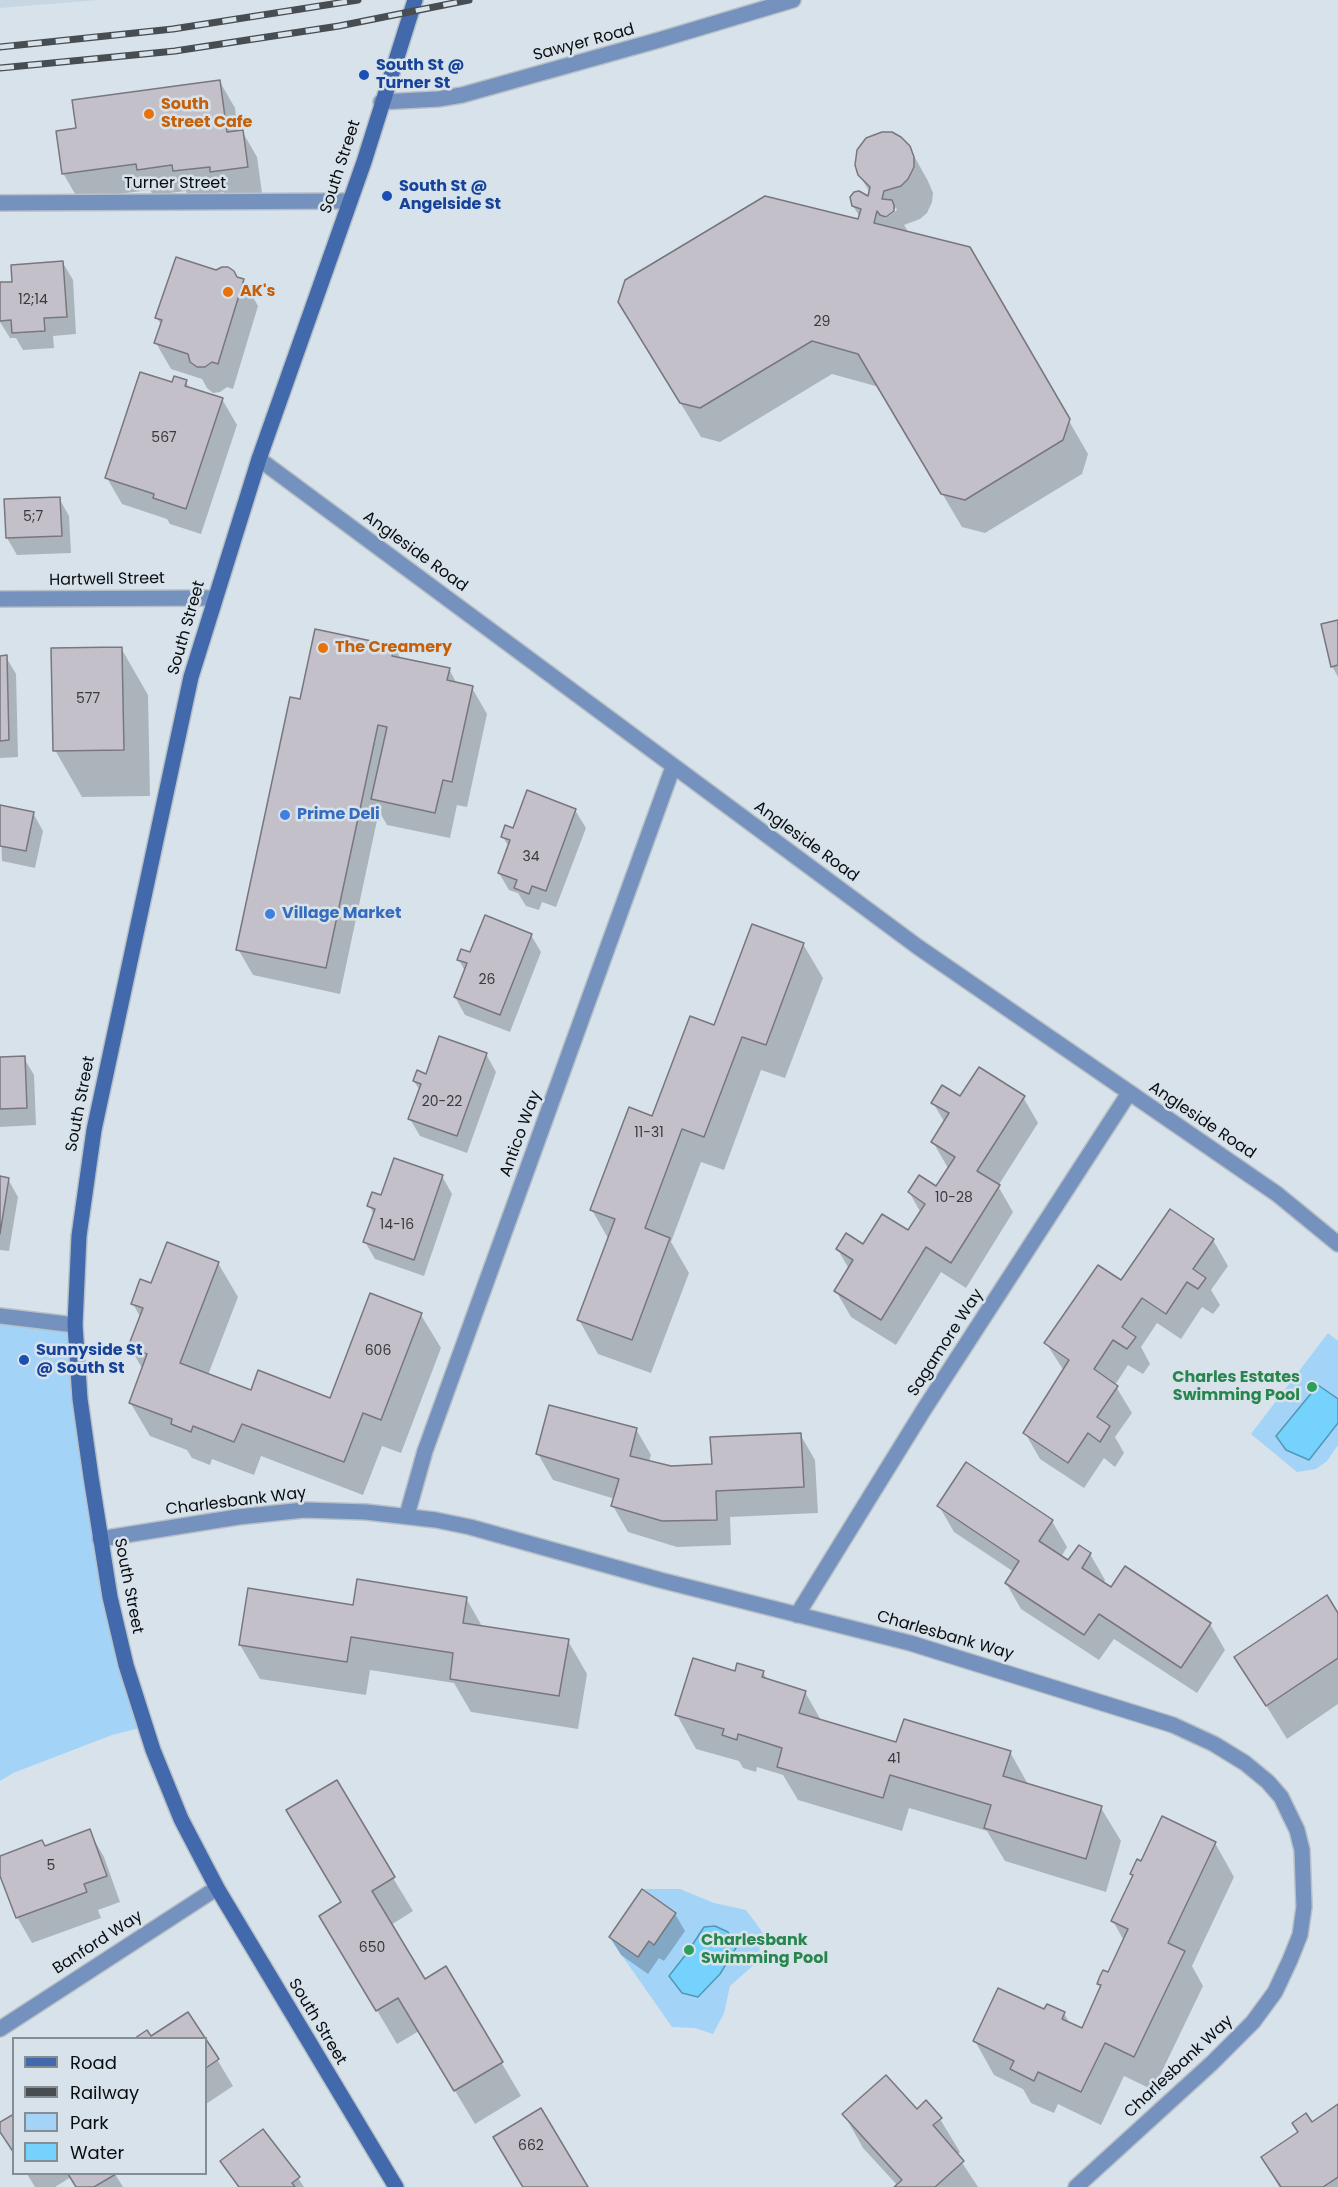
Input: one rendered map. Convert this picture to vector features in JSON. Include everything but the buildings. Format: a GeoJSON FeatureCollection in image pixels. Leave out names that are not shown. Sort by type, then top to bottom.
{"type":"FeatureCollection","features":[{"type":"Feature","properties":{"kind":"main road","name":"South Street"},"geometry":{"type":"LineString","coordinates":[[396,2187],[217,1888],[181,1819],[144,1727],[113,1608],[100,1539],[80,1399],[75,1325],[79,1236],[94,1130],[191,677],[259,459],[350,201],[415,0]]}},
{"type":"Feature","properties":{"kind":"street","name":"Sawyer Road"},"geometry":{"type":"LineString","coordinates":[[381,102],[438,99],[462,95],[670,38],[793,0]]}},
{"type":"Feature","properties":{"kind":"street","name":"Turner Street"},"geometry":{"type":"LineString","coordinates":[[0,203],[350,201]]}},
{"type":"Feature","properties":{"kind":"street","name":"Angleside Road"},"geometry":{"type":"LineString","coordinates":[[259,459],[918,947],[1277,1194],[1338,1244]]}},
{"type":"Feature","properties":{"kind":"street","name":"Hartwell Street"},"geometry":{"type":"LineString","coordinates":[[0,599],[214,598]]}},
{"type":"Feature","properties":{"kind":"street","name":"Antico Way"},"geometry":{"type":"LineString","coordinates":[[407,1515],[429,1440],[673,767]]}},
{"type":"Feature","properties":{"kind":"street","name":"Sagamore Way"},"geometry":{"type":"LineString","coordinates":[[797,1615],[917,1421],[1129,1093]]}},
{"type":"Feature","properties":{"kind":"street"},"geometry":{"type":"LineString","coordinates":[[0,1316],[75,1325]]}},
{"type":"Feature","properties":{"kind":"street","name":"Charlesbank Way"},"geometry":{"type":"LineString","coordinates":[[100,1539],[238,1516],[333,1510],[407,1515],[470,1527],[660,1580],[910,1643],[1173,1725],[1214,1744],[1245,1763],[1268,1782],[1281,1797],[1291,1814],[1302,1851],[1304,1907],[1300,1935],[1275,1992],[1253,2022],[1212,2063],[1076,2187]]}},
{"type":"Feature","properties":{"kind":"street","name":"Banford Way"},"geometry":{"type":"LineString","coordinates":[[0,2029],[217,1888]]}},
{"type":"Feature","properties":{"kind":"shaded area"},"geometry":{"type":"Polygon","coordinates":[[[0,0],[99,0],[0,8],[0,0]]]}},
{"type":"Feature","properties":{"kind":"green space"},"geometry":{"type":"Polygon","coordinates":[[[0,1316],[75,1325],[91,1477],[144,1727],[112,1735],[13,1773],[0,1781],[0,1316]]]}},
{"type":"Feature","properties":{"kind":"green space","name":"Charles Estates Swimming Pool"},"geometry":{"type":"Polygon","coordinates":[[[1328,1333],[1338,1341],[1338,1445],[1327,1461],[1316,1469],[1297,1472],[1251,1434],[1328,1333]]]}},
{"type":"Feature","properties":{"kind":"green space","name":"Charlesbank Swimming Pool"},"geometry":{"type":"Polygon","coordinates":[[[642,1889],[680,1889],[714,1903],[746,1910],[763,1933],[757,1962],[730,1986],[724,2013],[713,2034],[695,2028],[672,2027],[609,1937],[642,1889]]]}},
{"type":"Feature","properties":{"kind":"water"},"geometry":{"type":"Polygon","coordinates":[[[1318,1385],[1338,1399],[1338,1423],[1309,1460],[1286,1450],[1276,1436],[1318,1385]]]}},
{"type":"Feature","properties":{"kind":"water","name":"Charlesbank Swimming Pool"},"geometry":{"type":"Polygon","coordinates":[[[715,1926],[728,1932],[736,1948],[720,1974],[698,1997],[682,1993],[669,1976],[704,1927],[715,1926]]]}},
{"type":"Feature","properties":{"kind":"railway"},"geometry":{"type":"LineString","coordinates":[[0,47],[173,29],[358,0]]}},
{"type":"Feature","properties":{"kind":"railway"},"geometry":{"type":"LineString","coordinates":[[0,68],[175,51],[339,26],[469,0]]}},
{"type":"Feature","properties":{"kind":"place","name":"South St @ Turner St"},"geometry":{"type":"Point","coordinates":[364,75]}},
{"type":"Feature","properties":{"kind":"place","name":"South Street Cafe"},"geometry":{"type":"Point","coordinates":[149,114]}},
{"type":"Feature","properties":{"kind":"place","name":"South St @ Angelside St"},"geometry":{"type":"Point","coordinates":[387,196]}},
{"type":"Feature","properties":{"kind":"place","name":"AK's"},"geometry":{"type":"Point","coordinates":[228,292]}},
{"type":"Feature","properties":{"kind":"place","name":"The Creamery"},"geometry":{"type":"Point","coordinates":[323,648]}},
{"type":"Feature","properties":{"kind":"place","name":"Prime Deli"},"geometry":{"type":"Point","coordinates":[285,815]}},
{"type":"Feature","properties":{"kind":"place","name":"Village Market"},"geometry":{"type":"Point","coordinates":[270,914]}},
{"type":"Feature","properties":{"kind":"place","name":"Sunnyside St @ South St"},"geometry":{"type":"Point","coordinates":[24,1360]}},
{"type":"Feature","properties":{"kind":"place","name":"Charles Estates Swimming Pool"},"geometry":{"type":"Point","coordinates":[1312,1387]}},
{"type":"Feature","properties":{"kind":"place","name":"Charlesbank Swimming Pool"},"geometry":{"type":"Point","coordinates":[689,1950]}}]}
